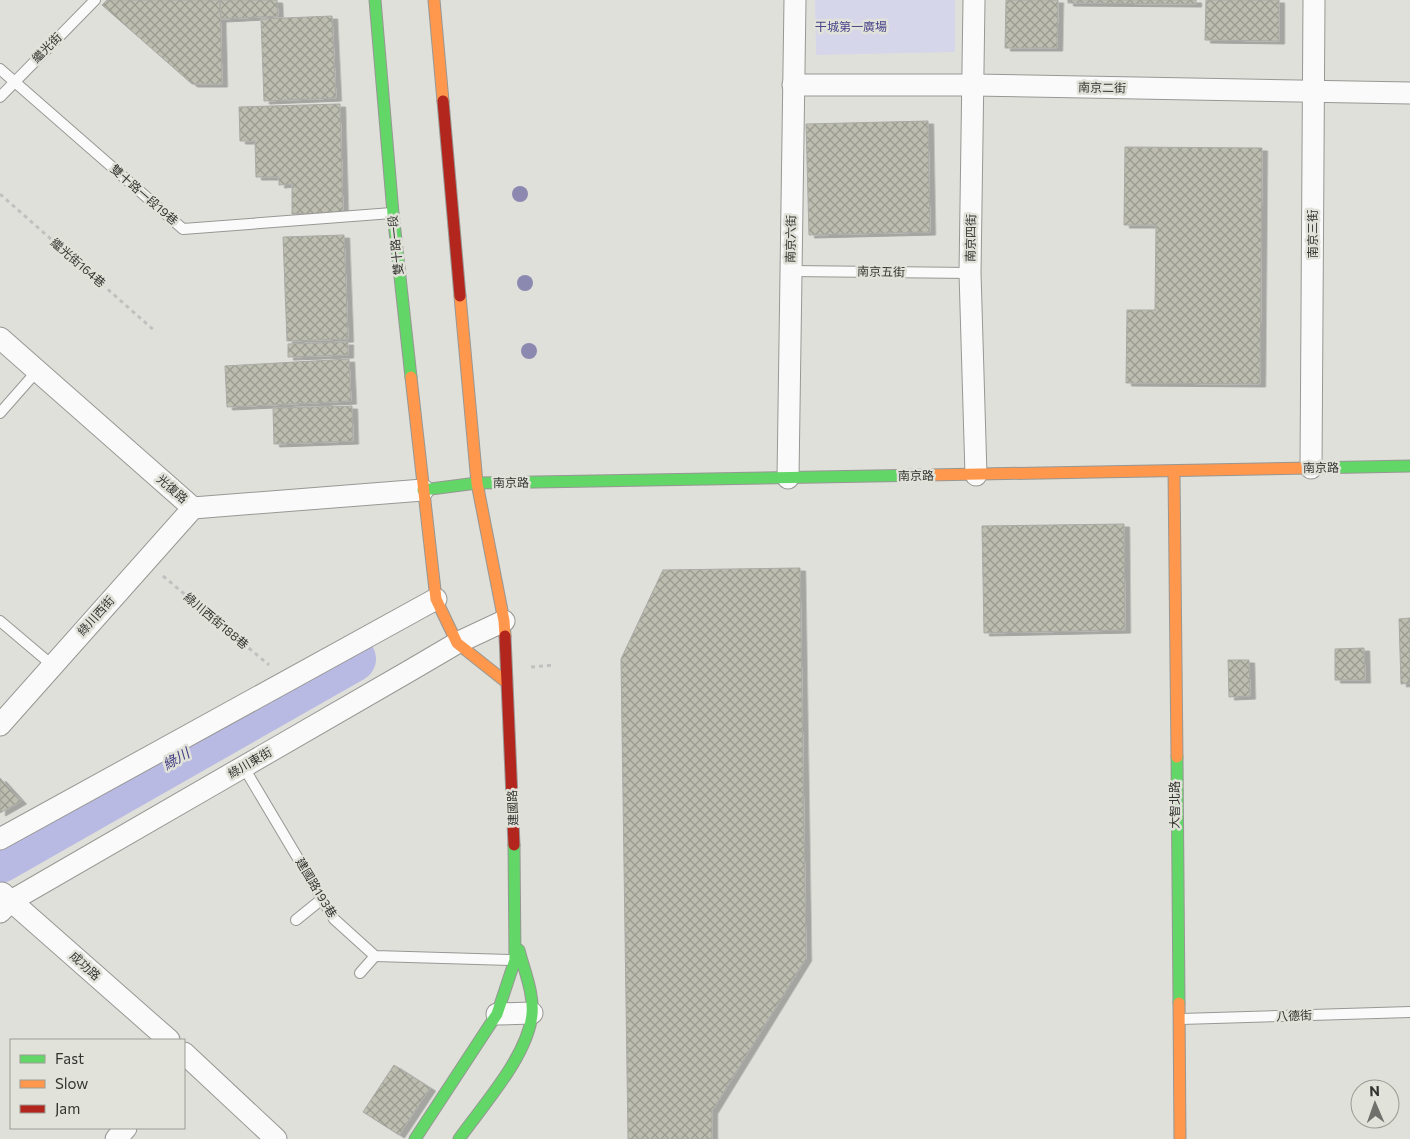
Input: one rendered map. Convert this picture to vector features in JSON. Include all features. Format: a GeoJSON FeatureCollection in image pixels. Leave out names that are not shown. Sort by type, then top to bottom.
{"type":"FeatureCollection","features":[{"type":"Feature","properties":{"kind":"main road","name":"雙十路一段"},"geometry":{"type":"LineString","coordinates":[[375,0],[393,213],[423,490]]}},
{"type":"Feature","properties":{"kind":"main road"},"geometry":{"type":"LineString","coordinates":[[434,0],[477,483]]}},
{"type":"Feature","properties":{"kind":"main road","name":"南京路"},"geometry":{"type":"LineString","coordinates":[[423,490],[477,483],[1174,472],[1410,466]]}},
{"type":"Feature","properties":{"kind":"main road","name":"大智北路"},"geometry":{"type":"LineString","coordinates":[[1174,472],[1180,1139]]}},
{"type":"Feature","properties":{"kind":"main road","name":"建國路"},"geometry":{"type":"LineString","coordinates":[[415,1139],[482,1040],[497,1014],[515,960],[512,785],[504,621],[477,483]]}},
{"type":"Feature","properties":{"kind":"main road"},"geometry":{"type":"LineString","coordinates":[[423,490],[436,598],[457,643],[506,682]]}},
{"type":"Feature","properties":{"kind":"main road","name":"建國路"},"geometry":{"type":"LineString","coordinates":[[458,1139],[504,1076],[524,1038],[532,1013],[516,934]]}},
{"type":"Feature","properties":{"kind":"street","name":"南京六街"},"geometry":{"type":"LineString","coordinates":[[788,478],[795,0]]}},
{"type":"Feature","properties":{"kind":"street","name":"南京四街"},"geometry":{"type":"LineString","coordinates":[[974,0],[970,273],[976,475]]}},
{"type":"Feature","properties":{"kind":"street","name":"南京三街"},"geometry":{"type":"LineString","coordinates":[[1311,468],[1314,0]]}},
{"type":"Feature","properties":{"kind":"street","name":"南京二街"},"geometry":{"type":"LineString","coordinates":[[793,85],[973,85],[1410,93]]}},
{"type":"Feature","properties":{"kind":"street","name":"光復路"},"geometry":{"type":"LineString","coordinates":[[0,338],[193,508],[423,490]]}},
{"type":"Feature","properties":{"kind":"street","name":"綠川西街"},"geometry":{"type":"LineString","coordinates":[[0,725],[193,508]]}},
{"type":"Feature","properties":{"kind":"street"},"geometry":{"type":"LineString","coordinates":[[0,839],[436,598]]}},
{"type":"Feature","properties":{"kind":"street","name":"綠川東街"},"geometry":{"type":"LineString","coordinates":[[4,901],[457,643],[504,621]]}},
{"type":"Feature","properties":{"kind":"street","name":"成功路"},"geometry":{"type":"LineString","coordinates":[[4,901],[168,1039]]}},
{"type":"Feature","properties":{"kind":"street"},"geometry":{"type":"LineString","coordinates":[[497,1014],[532,1013]]}},
{"type":"Feature","properties":{"kind":"street"},"geometry":{"type":"LineString","coordinates":[[185,1058],[276,1139]]}},
{"type":"Feature","properties":{"kind":"street"},"geometry":{"type":"LineString","coordinates":[[116,1139],[125,1129]]}},
{"type":"Feature","properties":{"kind":"lane","name":"繼光街"},"geometry":{"type":"LineString","coordinates":[[0,97],[95,0]]}},
{"type":"Feature","properties":{"kind":"lane","name":"雙十路一段19巷"},"geometry":{"type":"LineString","coordinates":[[0,69],[183,228],[393,213]]}},
{"type":"Feature","properties":{"kind":"lane","name":"南京五街"},"geometry":{"type":"LineString","coordinates":[[791,271],[970,273]]}},
{"type":"Feature","properties":{"kind":"lane"},"geometry":{"type":"LineString","coordinates":[[0,413],[37,371]]}},
{"type":"Feature","properties":{"kind":"lane"},"geometry":{"type":"LineString","coordinates":[[0,621],[52,665]]}},
{"type":"Feature","properties":{"kind":"lane","name":"建國路193巷"},"geometry":{"type":"LineString","coordinates":[[244,766],[334,919],[374,956]]}},
{"type":"Feature","properties":{"kind":"lane"},"geometry":{"type":"LineString","coordinates":[[296,920],[322,899]]}},
{"type":"Feature","properties":{"kind":"lane"},"geometry":{"type":"LineString","coordinates":[[360,973],[374,956],[515,960]]}},
{"type":"Feature","properties":{"kind":"lane","name":"八德街"},"geometry":{"type":"LineString","coordinates":[[1178,1019],[1410,1012]]}},
{"type":"Feature","properties":{"kind":"path","name":"繼光街164巷"},"geometry":{"type":"LineString","coordinates":[[0,194],[156,332]]}},
{"type":"Feature","properties":{"kind":"path","name":"綠川西街188巷"},"geometry":{"type":"LineString","coordinates":[[146,560],[287,681]]}},
{"type":"Feature","properties":{"kind":"green space","name":"干城第一廣場"},"geometry":{"type":"Polygon","coordinates":[[[815,0],[955,0],[955,52],[816,55],[815,0]]]}},
{"type":"Feature","properties":{"kind":"building"},"geometry":{"type":"Polygon","coordinates":[[[107,0],[220,0],[222,84],[192,84],[102,5],[107,0]]]}},
{"type":"Feature","properties":{"kind":"building"},"geometry":{"type":"Polygon","coordinates":[[[220,0],[277,0],[278,16],[221,19],[220,0]]]}},
{"type":"Feature","properties":{"kind":"building"},"geometry":{"type":"Polygon","coordinates":[[[1006,0],[1058,0],[1057,48],[1005,48],[1006,0]]]}},
{"type":"Feature","properties":{"kind":"building"},"geometry":{"type":"Polygon","coordinates":[[[1068,0],[1196,0],[1196,4],[1068,3],[1068,0]]]}},
{"type":"Feature","properties":{"kind":"building"},"geometry":{"type":"Polygon","coordinates":[[[1206,0],[1279,0],[1279,41],[1205,40],[1206,0]]]}},
{"type":"Feature","properties":{"kind":"building"},"geometry":{"type":"Polygon","coordinates":[[[332,16],[336,98],[264,101],[261,19],[332,16]]]}},
{"type":"Feature","properties":{"kind":"building"},"geometry":{"type":"Polygon","coordinates":[[[340,104],[343,213],[292,214],[292,184],[279,185],[279,177],[256,177],[255,141],[240,141],[239,107],[340,104]]]}},
{"type":"Feature","properties":{"kind":"building"},"geometry":{"type":"Polygon","coordinates":[[[928,121],[930,232],[809,235],[806,124],[928,121]]]}},
{"type":"Feature","properties":{"kind":"building"},"geometry":{"type":"Polygon","coordinates":[[[1125,147],[1262,148],[1260,384],[1126,383],[1127,310],[1155,310],[1156,225],[1124,225],[1125,147]]]}},
{"type":"Feature","properties":{"kind":"building"},"geometry":{"type":"Polygon","coordinates":[[[344,235],[348,339],[287,341],[283,237],[344,235]]]}},
{"type":"Feature","properties":{"kind":"building"},"geometry":{"type":"Polygon","coordinates":[[[348,342],[348,355],[288,357],[288,344],[348,342]]]}},
{"type":"Feature","properties":{"kind":"building"},"geometry":{"type":"Polygon","coordinates":[[[349,359],[351,401],[227,407],[225,366],[349,359]]]}},
{"type":"Feature","properties":{"kind":"building"},"geometry":{"type":"Polygon","coordinates":[[[352,406],[353,441],[274,444],[273,408],[352,406]]]}},
{"type":"Feature","properties":{"kind":"building"},"geometry":{"type":"Polygon","coordinates":[[[1124,524],[1125,630],[984,633],[982,526],[1124,524]]]}},
{"type":"Feature","properties":{"kind":"building"},"geometry":{"type":"Polygon","coordinates":[[[800,568],[806,958],[712,1111],[712,1139],[628,1139],[621,659],[663,570],[800,568]]]}},
{"type":"Feature","properties":{"kind":"building"},"geometry":{"type":"Polygon","coordinates":[[[1410,618],[1410,683],[1401,684],[1399,619],[1410,618]]]}},
{"type":"Feature","properties":{"kind":"building"},"geometry":{"type":"Polygon","coordinates":[[[1364,648],[1365,680],[1335,680],[1335,649],[1364,648]]]}},
{"type":"Feature","properties":{"kind":"building"},"geometry":{"type":"Polygon","coordinates":[[[1228,660],[1249,660],[1250,696],[1229,697],[1228,660]]]}},
{"type":"Feature","properties":{"kind":"building"},"geometry":{"type":"Polygon","coordinates":[[[0,778],[21,801],[0,813],[0,778]]]}},
{"type":"Feature","properties":{"kind":"building"},"geometry":{"type":"Polygon","coordinates":[[[394,1065],[430,1088],[399,1135],[363,1112],[394,1065]]]}},
{"type":"Feature","properties":{"kind":"waterway","name":"綠川"},"geometry":{"type":"LineString","coordinates":[[0,860],[353,659]]}},
{"type":"Feature","properties":{"kind":"traffic: fast"},"geometry":{"type":"LineString","coordinates":[[375,0],[393,213],[411,377]]}},
{"type":"Feature","properties":{"kind":"traffic: fast"},"geometry":{"type":"LineString","coordinates":[[1309,468],[1410,466]]}},
{"type":"Feature","properties":{"kind":"traffic: fast"},"geometry":{"type":"LineString","coordinates":[[423,490],[477,483],[929,475]]}},
{"type":"Feature","properties":{"kind":"traffic: fast"},"geometry":{"type":"LineString","coordinates":[[1177,757],[1179,1003]]}},
{"type":"Feature","properties":{"kind":"traffic: fast"},"geometry":{"type":"LineString","coordinates":[[415,1139],[497,1014],[515,960],[514,845]]}},
{"type":"Feature","properties":{"kind":"traffic: fast"},"geometry":{"type":"LineString","coordinates":[[459,1139],[503,1080],[529,1030],[532,998],[519,950]]}},
{"type":"Feature","properties":{"kind":"traffic: slow"},"geometry":{"type":"LineString","coordinates":[[434,0],[443,101]]}},
{"type":"Feature","properties":{"kind":"traffic: slow"},"geometry":{"type":"LineString","coordinates":[[460,296],[477,483],[504,621],[505,636]]}},
{"type":"Feature","properties":{"kind":"traffic: slow"},"geometry":{"type":"LineString","coordinates":[[411,377],[436,599],[457,643],[506,682]]}},
{"type":"Feature","properties":{"kind":"traffic: slow"},"geometry":{"type":"LineString","coordinates":[[929,475],[1309,468]]}},
{"type":"Feature","properties":{"kind":"traffic: slow"},"geometry":{"type":"LineString","coordinates":[[1174,472],[1177,757]]}},
{"type":"Feature","properties":{"kind":"traffic: slow"},"geometry":{"type":"LineString","coordinates":[[1179,1003],[1180,1139]]}},
{"type":"Feature","properties":{"kind":"traffic: jam"},"geometry":{"type":"LineString","coordinates":[[443,101],[460,296]]}},
{"type":"Feature","properties":{"kind":"traffic: jam"},"geometry":{"type":"LineString","coordinates":[[505,636],[514,845]]}}]}
